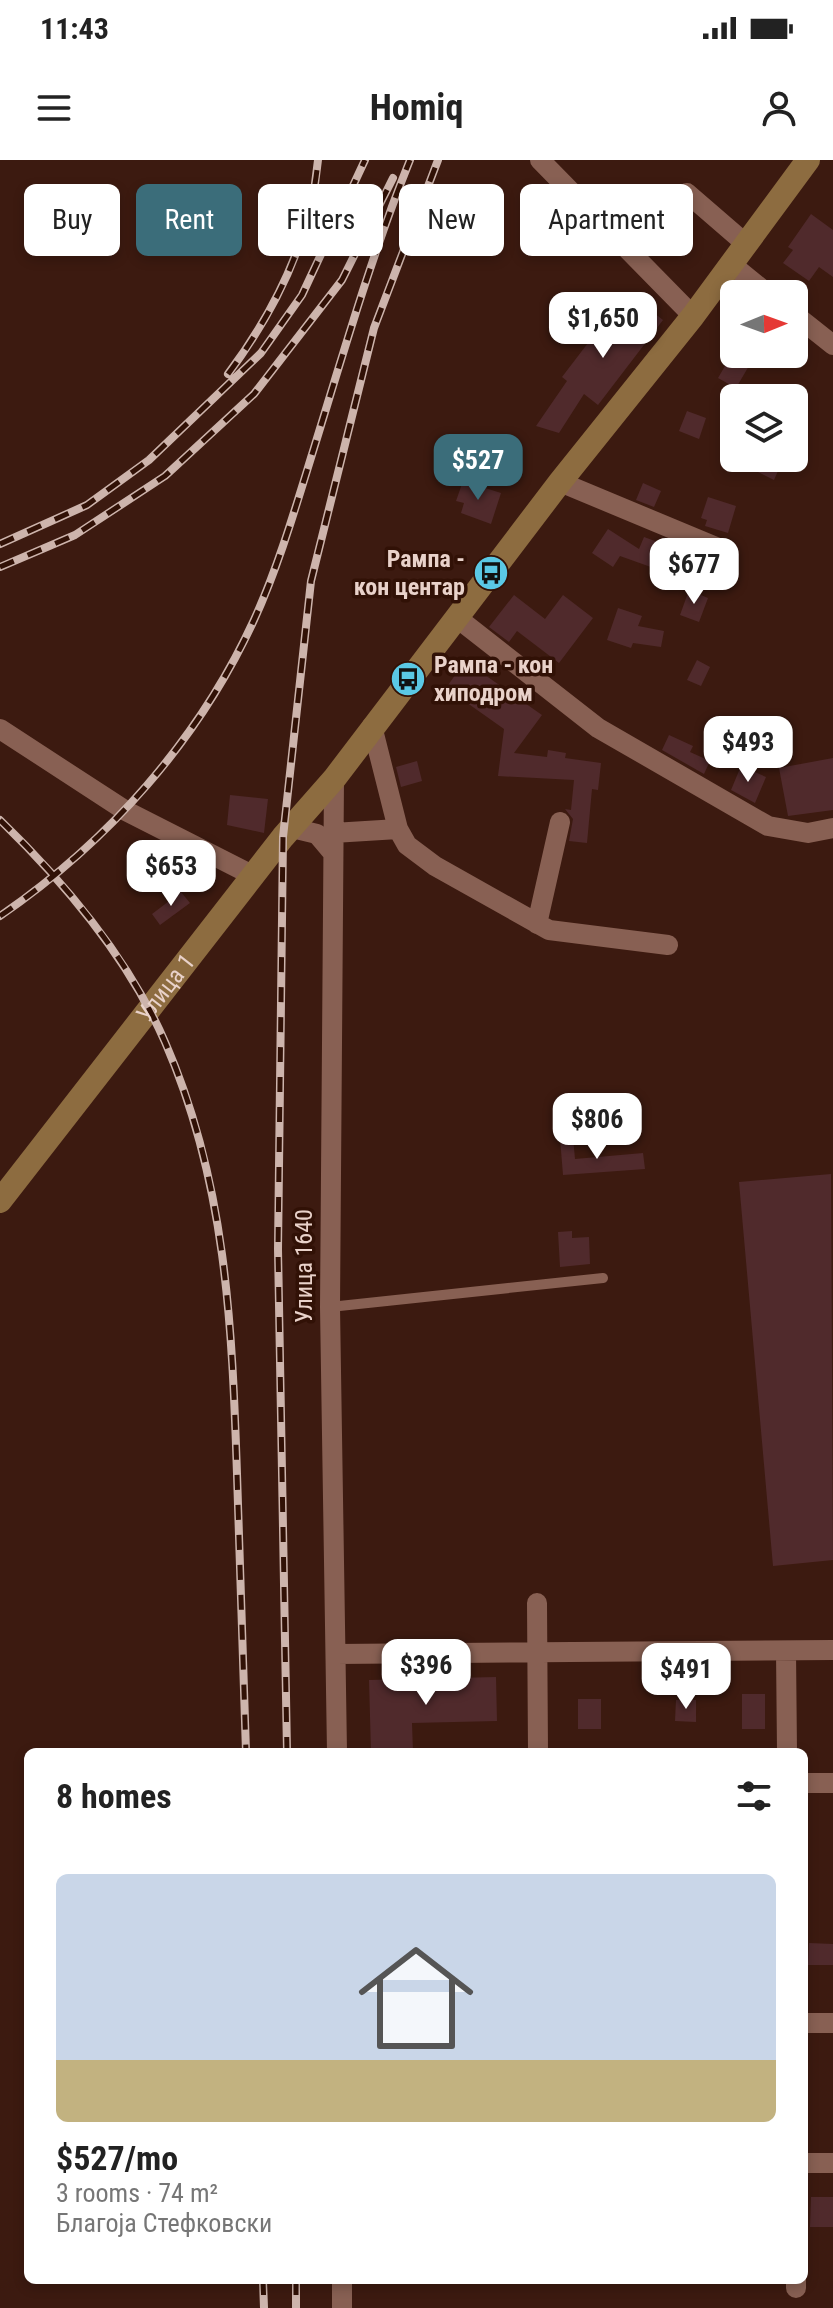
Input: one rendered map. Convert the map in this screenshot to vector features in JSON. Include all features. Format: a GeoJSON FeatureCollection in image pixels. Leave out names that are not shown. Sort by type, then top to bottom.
{"type":"FeatureCollection","features":[{"type":"Feature","properties":{"kind":"main road","name":"Улица 1"},"geometry":{"type":"LineString","coordinates":[[0,1201],[254,876],[334,779],[560,482],[693,316],[808,160]]}},
{"type":"Feature","properties":{"kind":"street"},"geometry":{"type":"LineString","coordinates":[[540,160],[693,316]]}},
{"type":"Feature","properties":{"kind":"street"},"geometry":{"type":"LineString","coordinates":[[693,198],[746,244]]}},
{"type":"Feature","properties":{"kind":"street"},"geometry":{"type":"LineString","coordinates":[[731,264],[751,280]]}},
{"type":"Feature","properties":{"kind":"street"},"geometry":{"type":"LineString","coordinates":[[808,325],[833,345]]}},
{"type":"Feature","properties":{"kind":"street"},"geometry":{"type":"LineString","coordinates":[[560,482],[728,552]]}},
{"type":"Feature","properties":{"kind":"street"},"geometry":{"type":"LineString","coordinates":[[456,617],[598,728],[768,826],[808,833],[833,828]]}},
{"type":"Feature","properties":{"kind":"street"},"geometry":{"type":"LineString","coordinates":[[372,726],[398,829],[407,845],[435,866],[537,924],[566,934],[668,945]]}},
{"type":"Feature","properties":{"kind":"street"},"geometry":{"type":"LineString","coordinates":[[0,729],[126,811],[254,876]]}},
{"type":"Feature","properties":{"kind":"street","name":"Улица 1640"},"geometry":{"type":"LineString","coordinates":[[334,779],[330,1307],[337,1748]]}},
{"type":"Feature","properties":{"kind":"street"},"geometry":{"type":"LineString","coordinates":[[537,924],[560,822]]}},
{"type":"Feature","properties":{"kind":"street"},"geometry":{"type":"LineString","coordinates":[[292,828],[317,834],[333,843],[398,829]]}},
{"type":"Feature","properties":{"kind":"street"},"geometry":{"type":"LineString","coordinates":[[537,1603],[538,1748]]}},
{"type":"Feature","properties":{"kind":"street"},"geometry":{"type":"LineString","coordinates":[[336,1654],[833,1650]]}},
{"type":"Feature","properties":{"kind":"street"},"geometry":{"type":"LineString","coordinates":[[786,1651],[787,1748]]}},
{"type":"Feature","properties":{"kind":"street"},"geometry":{"type":"LineString","coordinates":[[808,1783],[833,1783]]}},
{"type":"Feature","properties":{"kind":"street"},"geometry":{"type":"LineString","coordinates":[[808,2023],[833,2023]]}},
{"type":"Feature","properties":{"kind":"street"},"geometry":{"type":"LineString","coordinates":[[808,2163],[833,2163]]}},
{"type":"Feature","properties":{"kind":"street"},"geometry":{"type":"LineString","coordinates":[[342,2284],[342,2308]]}},
{"type":"Feature","properties":{"kind":"lane"},"geometry":{"type":"LineString","coordinates":[[330,1307],[603,1278]]}},
{"type":"Feature","properties":{"kind":"building"},"geometry":{"type":"Polygon","coordinates":[[[811,214],[833,230],[833,277],[819,267],[809,281],[783,263],[793,250],[788,247],[811,214]]]}},
{"type":"Feature","properties":{"kind":"building"},"geometry":{"type":"Polygon","coordinates":[[[627,292],[663,320],[598,405],[584,394],[559,433],[536,426],[567,381],[562,377],[627,292]]]}},
{"type":"Feature","properties":{"kind":"building"},"geometry":{"type":"Polygon","coordinates":[[[724,368],[748,368],[738,384],[729,384],[718,378],[724,368]]]}},
{"type":"Feature","properties":{"kind":"building"},"geometry":{"type":"Polygon","coordinates":[[[687,411],[706,418],[699,439],[679,431],[687,411]]]}},
{"type":"Feature","properties":{"kind":"building"},"geometry":{"type":"Polygon","coordinates":[[[758,472],[778,472],[774,480],[758,472]]]}},
{"type":"Feature","properties":{"kind":"building"},"geometry":{"type":"Polygon","coordinates":[[[463,481],[501,493],[491,524],[461,513],[464,503],[456,501],[463,481]]]}},
{"type":"Feature","properties":{"kind":"building"},"geometry":{"type":"Polygon","coordinates":[[[643,483],[661,491],[654,507],[636,500],[643,483]]]}},
{"type":"Feature","properties":{"kind":"building"},"geometry":{"type":"Polygon","coordinates":[[[708,497],[736,506],[728,533],[705,526],[707,520],[701,518],[708,497]]]}},
{"type":"Feature","properties":{"kind":"building"},"geometry":{"type":"Polygon","coordinates":[[[608,529],[639,549],[644,537],[699,557],[690,581],[620,556],[613,567],[592,553],[608,529]]]}},
{"type":"Feature","properties":{"kind":"building"},"geometry":{"type":"Polygon","coordinates":[[[689,590],[708,598],[699,622],[680,615],[689,590]]]}},
{"type":"Feature","properties":{"kind":"building"},"geometry":{"type":"Polygon","coordinates":[[[514,595],[545,619],[563,595],[593,618],[559,663],[517,631],[509,642],[489,627],[514,595]]]}},
{"type":"Feature","properties":{"kind":"building"},"geometry":{"type":"Polygon","coordinates":[[[618,608],[642,616],[638,626],[664,631],[661,647],[633,643],[631,648],[607,640],[618,608]]]}},
{"type":"Feature","properties":{"kind":"building"},"geometry":{"type":"Polygon","coordinates":[[[697,660],[710,667],[701,686],[687,680],[697,660]]]}},
{"type":"Feature","properties":{"kind":"building"},"geometry":{"type":"Polygon","coordinates":[[[465,661],[542,715],[514,753],[547,757],[548,750],[566,753],[565,758],[601,763],[598,790],[592,789],[587,843],[569,841],[573,819],[565,809],[571,810],[574,780],[498,776],[504,729],[446,688],[465,661]]]}},
{"type":"Feature","properties":{"kind":"building"},"geometry":{"type":"Polygon","coordinates":[[[669,735],[693,746],[690,752],[710,761],[704,774],[662,750],[669,735]]]}},
{"type":"Feature","properties":{"kind":"building"},"geometry":{"type":"Polygon","coordinates":[[[833,758],[833,810],[788,816],[779,768],[833,758]]]}},
{"type":"Feature","properties":{"kind":"building"},"geometry":{"type":"Polygon","coordinates":[[[417,761],[422,781],[401,787],[396,767],[417,761]]]}},
{"type":"Feature","properties":{"kind":"building"},"geometry":{"type":"Polygon","coordinates":[[[741,766],[766,777],[755,803],[731,790],[741,766]]]}},
{"type":"Feature","properties":{"kind":"building"},"geometry":{"type":"Polygon","coordinates":[[[230,795],[268,799],[264,833],[227,825],[230,795]]]}},
{"type":"Feature","properties":{"kind":"building"},"geometry":{"type":"Polygon","coordinates":[[[181,892],[190,903],[160,925],[152,914],[181,892]]]}},
{"type":"Feature","properties":{"kind":"building"},"geometry":{"type":"Polygon","coordinates":[[[573,1137],[575,1159],[643,1153],[645,1169],[563,1175],[560,1138],[573,1137]]]}},
{"type":"Feature","properties":{"kind":"building"},"geometry":{"type":"Polygon","coordinates":[[[831,1174],[833,1560],[773,1566],[739,1182],[831,1174]]]}},
{"type":"Feature","properties":{"kind":"building"},"geometry":{"type":"Polygon","coordinates":[[[572,1231],[572,1238],[589,1237],[590,1264],[560,1267],[558,1232],[572,1231]]]}},
{"type":"Feature","properties":{"kind":"building"},"geometry":{"type":"Polygon","coordinates":[[[496,1677],[497,1721],[412,1723],[413,1748],[371,1748],[369,1680],[496,1677]]]}},
{"type":"Feature","properties":{"kind":"building"},"geometry":{"type":"Polygon","coordinates":[[[742,1694],[765,1694],[765,1729],[742,1729],[742,1694]]]}},
{"type":"Feature","properties":{"kind":"building"},"geometry":{"type":"Polygon","coordinates":[[[578,1699],[601,1699],[601,1729],[578,1729],[578,1699]]]}},
{"type":"Feature","properties":{"kind":"building"},"geometry":{"type":"Polygon","coordinates":[[[676,1700],[696,1700],[696,1722],[675,1721],[676,1700]]]}},
{"type":"Feature","properties":{"kind":"building"},"geometry":{"type":"Polygon","coordinates":[[[809,1943],[833,1944],[833,1965],[808,1965],[809,1943]]]}},
{"type":"Feature","properties":{"kind":"building"},"geometry":{"type":"Polygon","coordinates":[[[811,2197],[833,2197],[833,2227],[810,2227],[811,2197]]]}},
{"type":"Feature","properties":{"kind":"railway"},"geometry":{"type":"LineString","coordinates":[[228,374],[261,325],[288,273],[308,218],[318,160]]}},
{"type":"Feature","properties":{"kind":"railway"},"geometry":{"type":"LineString","coordinates":[[0,544],[87,505],[149,460],[261,353],[302,295],[365,160]]}},
{"type":"Feature","properties":{"kind":"railway"},"geometry":{"type":"LineString","coordinates":[[0,916],[78,855],[147,785],[178,747],[232,664],[254,620],[279,557],[371,267],[410,160]]}},
{"type":"Feature","properties":{"kind":"railway"},"geometry":{"type":"LineString","coordinates":[[287,1748],[278,1249],[283,837],[311,581],[374,328],[438,160]]}},
{"type":"Feature","properties":{"kind":"railway"},"geometry":{"type":"LineString","coordinates":[[0,567],[75,535],[165,476],[254,394],[342,280],[393,178]]}},
{"type":"Feature","properties":{"kind":"railway"},"geometry":{"type":"LineString","coordinates":[[0,820],[71,896],[133,980],[165,1042],[201,1147],[222,1254],[228,1308],[246,1748]]}},
{"type":"Feature","properties":{"kind":"railway"},"geometry":{"type":"LineString","coordinates":[[263,2284],[264,2308]]}},
{"type":"Feature","properties":{"kind":"railway"},"geometry":{"type":"LineString","coordinates":[[296,2284],[296,2308]]}},
{"type":"Feature","properties":{"kind":"place","name":"Рампа - кон центар"},"geometry":{"type":"Point","coordinates":[491,573]}},
{"type":"Feature","properties":{"kind":"place","name":"Рампа - кон хиподром"},"geometry":{"type":"Point","coordinates":[408,679]}}]}
